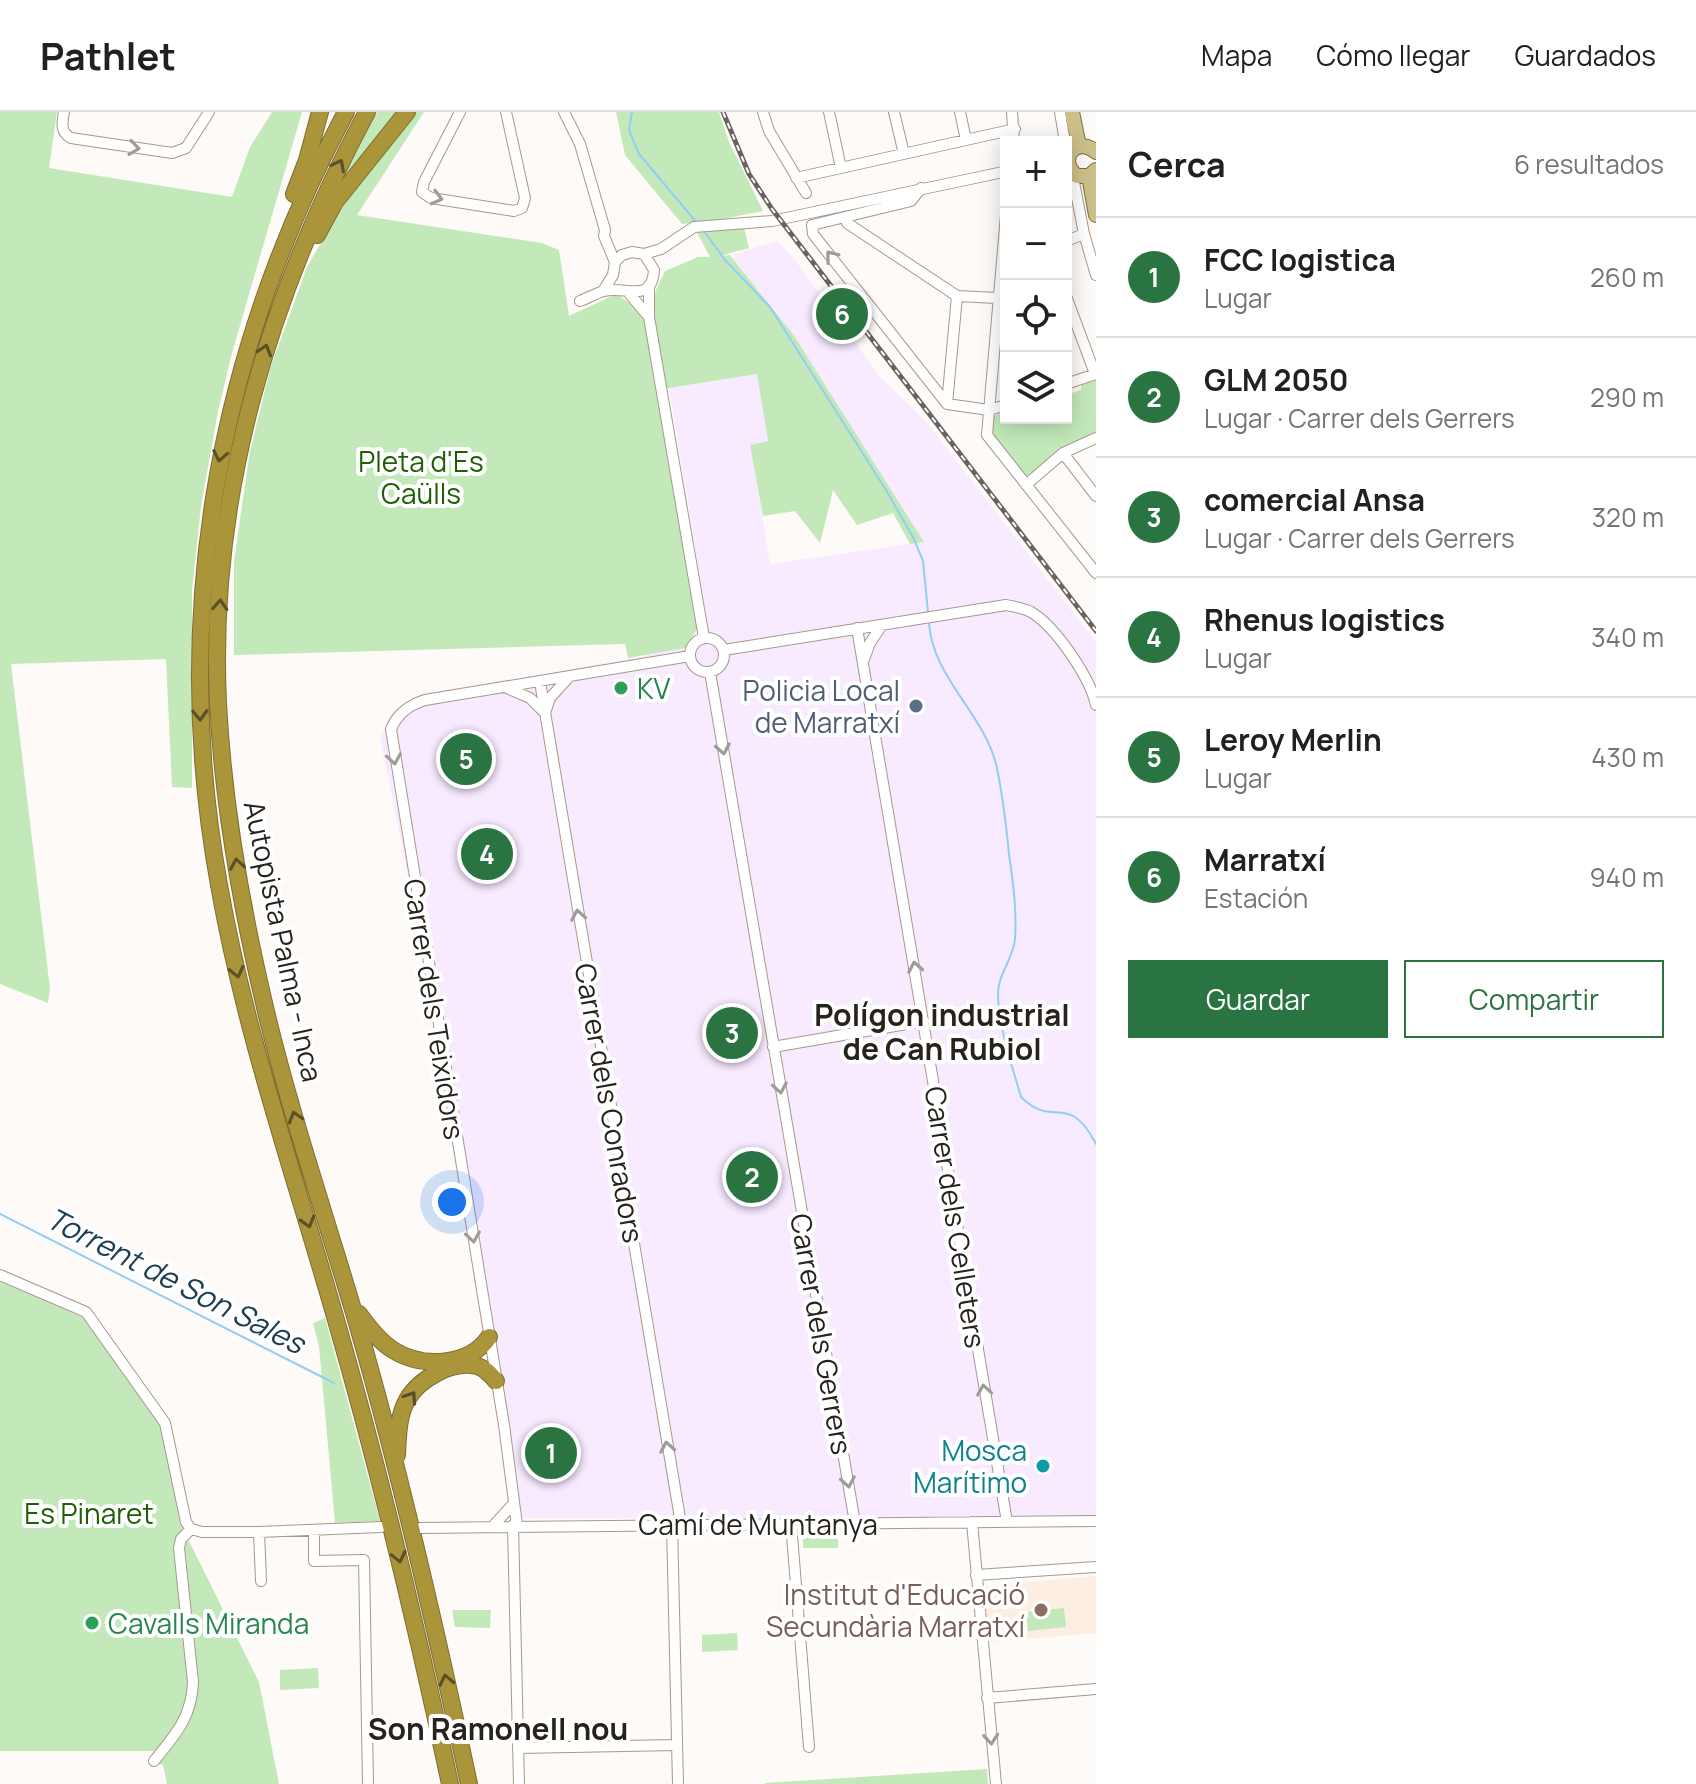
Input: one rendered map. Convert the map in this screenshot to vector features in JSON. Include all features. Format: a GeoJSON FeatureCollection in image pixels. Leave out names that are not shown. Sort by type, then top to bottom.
{"type":"FeatureCollection","features":[{"type":"Feature","properties":{"kind":"highway"},"geometry":{"type":"LineString","coordinates":[[263,296],[267,265],[307,160],[320,112]]}},
{"type":"Feature","properties":{"kind":"highway","name":"Autopista Palma - Inca"},"geometry":{"type":"LineString","coordinates":[[346,112],[303,198],[263,296],[229,415],[205,554],[199,676],[201,746],[221,897],[247,1013],[366,1427],[450,1784]]}},
{"type":"Feature","properties":{"kind":"highway","name":"Autopista Palma - Inca"},"geometry":{"type":"LineString","coordinates":[[367,112],[319,206],[286,287],[254,387],[232,490],[219,606],[218,711],[231,827],[264,1003],[397,1472],[469,1784]]}},
{"type":"Feature","properties":{"kind":"highway"},"geometry":{"type":"LineString","coordinates":[[286,287],[299,275],[335,202],[407,112]]}},
{"type":"Feature","properties":{"kind":"highway"},"geometry":{"type":"LineString","coordinates":[[349,1299],[381,1342],[396,1353],[413,1359],[429,1362],[466,1358],[476,1353],[489,1337]]}},
{"type":"Feature","properties":{"kind":"highway"},"geometry":{"type":"LineString","coordinates":[[397,1472],[402,1413],[418,1387],[443,1371],[471,1365],[485,1370],[496,1381]]}},
{"type":"Feature","properties":{"kind":"main road"},"geometry":{"type":"LineString","coordinates":[[1070,136],[1072,112]]}},
{"type":"Feature","properties":{"kind":"main road"},"geometry":{"type":"LineString","coordinates":[[1072,154],[1088,147],[1096,152]]}},
{"type":"Feature","properties":{"kind":"main road"},"geometry":{"type":"LineString","coordinates":[[1072,163],[1077,176],[1092,173],[1096,215]]}},
{"type":"Feature","properties":{"kind":"street"},"geometry":{"type":"LineString","coordinates":[[64,112],[62,127],[71,138],[177,153],[190,144],[209,112]]}},
{"type":"Feature","properties":{"kind":"street"},"geometry":{"type":"LineString","coordinates":[[460,112],[424,182],[422,192],[431,198],[517,211],[524,205],[525,198],[506,112]]}},
{"type":"Feature","properties":{"kind":"street"},"geometry":{"type":"LineString","coordinates":[[564,112],[580,144],[605,230],[612,242],[626,253],[644,254],[661,249],[694,227],[772,221],[1000,172]]}},
{"type":"Feature","properties":{"kind":"street"},"geometry":{"type":"LineString","coordinates":[[763,112],[769,131],[806,193]]}},
{"type":"Feature","properties":{"kind":"street"},"geometry":{"type":"LineString","coordinates":[[829,112],[841,168]]}},
{"type":"Feature","properties":{"kind":"street"},"geometry":{"type":"LineString","coordinates":[[894,112],[904,154]]}},
{"type":"Feature","properties":{"kind":"street"},"geometry":{"type":"LineString","coordinates":[[960,112],[966,140]]}},
{"type":"Feature","properties":{"kind":"street"},"geometry":{"type":"LineString","coordinates":[[1012,112],[1014,136]]}},
{"type":"Feature","properties":{"kind":"street"},"geometry":{"type":"LineString","coordinates":[[1060,112],[1065,136]]}},
{"type":"Feature","properties":{"kind":"street"},"geometry":{"type":"LineString","coordinates":[[796,178],[1015,129]]}},
{"type":"Feature","properties":{"kind":"street"},"geometry":{"type":"LineString","coordinates":[[1072,171],[1084,234],[1096,275]]}},
{"type":"Feature","properties":{"kind":"street"},"geometry":{"type":"LineString","coordinates":[[921,188],[911,201],[812,225],[813,234],[947,404],[989,410],[1000,407]]}},
{"type":"Feature","properties":{"kind":"street"},"geometry":{"type":"LineString","coordinates":[[846,217],[847,223],[957,296],[997,298]]}},
{"type":"Feature","properties":{"kind":"street"},"geometry":{"type":"LineString","coordinates":[[603,291],[613,275],[615,262],[604,236],[605,230]]}},
{"type":"Feature","properties":{"kind":"street"},"geometry":{"type":"LineString","coordinates":[[1072,239],[1084,234]]}},
{"type":"Feature","properties":{"kind":"street"},"geometry":{"type":"LineString","coordinates":[[661,249],[649,285],[649,317],[704,638]]}},
{"type":"Feature","properties":{"kind":"street"},"geometry":{"type":"LineString","coordinates":[[615,262],[626,253]]}},
{"type":"Feature","properties":{"kind":"street"},"geometry":{"type":"LineString","coordinates":[[644,254],[654,270]]}},
{"type":"Feature","properties":{"kind":"street"},"geometry":{"type":"LineString","coordinates":[[613,275],[615,282],[649,317]]}},
{"type":"Feature","properties":{"kind":"street"},"geometry":{"type":"LineString","coordinates":[[1000,280],[987,435],[1096,573]]}},
{"type":"Feature","properties":{"kind":"street"},"geometry":{"type":"LineString","coordinates":[[580,301],[603,291],[640,292],[649,285]]}},
{"type":"Feature","properties":{"kind":"street"},"geometry":{"type":"LineString","coordinates":[[947,404],[957,296]]}},
{"type":"Feature","properties":{"kind":"street"},"geometry":{"type":"LineString","coordinates":[[1072,312],[1095,374],[1072,382]]}},
{"type":"Feature","properties":{"kind":"street"},"geometry":{"type":"LineString","coordinates":[[1026,485],[1063,453],[1096,438]]}},
{"type":"Feature","properties":{"kind":"street"},"geometry":{"type":"LineString","coordinates":[[1063,453],[1096,496]]}},
{"type":"Feature","properties":{"kind":"street"},"geometry":{"type":"LineString","coordinates":[[724,650],[1006,605],[1023,608],[1046,623],[1078,667],[1094,695],[1096,705]]}},
{"type":"Feature","properties":{"kind":"street"},"geometry":{"type":"LineString","coordinates":[[862,663],[882,625]]}},
{"type":"Feature","properties":{"kind":"street","name":"Carrer dels Celleters"},"geometry":{"type":"LineString","coordinates":[[857,628],[1007,1522]]}},
{"type":"Feature","properties":{"kind":"street"},"geometry":{"type":"LineString","coordinates":[[704,638],[718,642],[724,650],[720,666],[710,672],[694,666],[690,656],[695,642],[704,638]]}},
{"type":"Feature","properties":{"kind":"street"},"geometry":{"type":"LineString","coordinates":[[505,687],[690,656]]}},
{"type":"Feature","properties":{"kind":"street","name":"Carrer dels Gerrers"},"geometry":{"type":"LineString","coordinates":[[710,672],[855,1523]]}},
{"type":"Feature","properties":{"kind":"street"},"geometry":{"type":"LineString","coordinates":[[505,687],[530,698],[545,713],[550,698],[569,677]]}},
{"type":"Feature","properties":{"kind":"street","name":"Carrer dels Conradors"},"geometry":{"type":"LineString","coordinates":[[540,682],[676,1524],[678,1784]]}},
{"type":"Feature","properties":{"kind":"street","name":"Carrer dels Teixidors"},"geometry":{"type":"LineString","coordinates":[[505,687],[412,704],[395,719],[391,741],[514,1503],[519,1784]]}},
{"type":"Feature","properties":{"kind":"street"},"geometry":{"type":"LineString","coordinates":[[773,1047],[924,1021]]}},
{"type":"Feature","properties":{"kind":"street"},"geometry":{"type":"LineString","coordinates":[[0,1275],[86,1312],[165,1423],[186,1522],[191,1529],[202,1532],[259,1532],[381,1527]]}},
{"type":"Feature","properties":{"kind":"street"},"geometry":{"type":"LineString","coordinates":[[493,1526],[514,1503]]}},
{"type":"Feature","properties":{"kind":"street","name":"Camí de Muntanya"},"geometry":{"type":"LineString","coordinates":[[420,1528],[1096,1521]]}},
{"type":"Feature","properties":{"kind":"street"},"geometry":{"type":"LineString","coordinates":[[972,1522],[996,1784]]}},
{"type":"Feature","properties":{"kind":"street"},"geometry":{"type":"LineString","coordinates":[[791,1523],[809,1747]]}},
{"type":"Feature","properties":{"kind":"street"},"geometry":{"type":"LineString","coordinates":[[154,1761],[186,1717],[192,1702],[193,1682],[179,1548],[181,1539],[191,1529]]}},
{"type":"Feature","properties":{"kind":"street"},"geometry":{"type":"LineString","coordinates":[[314,1531],[314,1561],[364,1560],[368,1784]]}},
{"type":"Feature","properties":{"kind":"street"},"geometry":{"type":"LineString","coordinates":[[259,1532],[261,1581]]}},
{"type":"Feature","properties":{"kind":"street"},"geometry":{"type":"LineString","coordinates":[[976,1575],[1096,1567]]}},
{"type":"Feature","properties":{"kind":"street"},"geometry":{"type":"LineString","coordinates":[[987,1698],[1096,1689]]}},
{"type":"Feature","properties":{"kind":"street"},"geometry":{"type":"LineString","coordinates":[[518,1748],[676,1745]]}},
{"type":"Feature","properties":{"kind":"shaded area"},"geometry":{"type":"Polygon","coordinates":[[[777,241],[792,256],[881,378],[925,420],[1096,642],[1096,1520],[498,1518],[510,1500],[437,1019],[380,738],[392,712],[418,695],[641,657],[691,639],[707,621],[669,388],[757,374],[768,441],[751,446],[770,564],[923,542],[793,334],[731,255],[777,241]]]}},
{"type":"Feature","properties":{"kind":"shaded area","name":"Institut d'Educació Secundària Marratxí"},"geometry":{"type":"Polygon","coordinates":[[[1096,1576],[1096,1633],[989,1642],[984,1586],[1096,1576]]]}},
{"type":"Feature","properties":{"kind":"green space"},"geometry":{"type":"Polygon","coordinates":[[[0,112],[57,112],[49,168],[232,197],[250,147],[272,112],[302,112],[232,353],[201,506],[192,591],[192,788],[172,787],[166,659],[11,664],[50,989],[48,1003],[0,984],[0,112]]]}},
{"type":"Feature","properties":{"kind":"green space"},"geometry":{"type":"Polygon","coordinates":[[[377,112],[402,112],[369,152],[344,176],[377,112]]]}},
{"type":"Feature","properties":{"kind":"green space","name":"Pleta d'Es Caülls"},"geometry":{"type":"Polygon","coordinates":[[[415,112],[424,112],[357,215],[542,243],[559,250],[569,316],[616,294],[650,316],[656,290],[665,271],[698,257],[710,257],[692,223],[682,224],[625,155],[616,112],[719,112],[729,142],[763,211],[717,220],[719,230],[744,227],[749,248],[720,256],[730,255],[793,334],[924,542],[910,544],[893,513],[857,525],[833,490],[820,543],[795,511],[763,516],[750,445],[768,441],[757,374],[669,388],[659,390],[698,628],[685,648],[628,658],[625,644],[234,655],[234,561],[250,451],[271,366],[307,267],[338,213],[415,112]]]}},
{"type":"Feature","properties":{"kind":"green space"},"geometry":{"type":"Polygon","coordinates":[[[1096,377],[1096,435],[1069,445],[1029,475],[1019,477],[987,435],[993,416],[1000,413],[1000,424],[1072,424],[1072,393],[1081,390],[1082,382],[1096,377]]]}},
{"type":"Feature","properties":{"kind":"green space","name":"Es Pinaret"},"geometry":{"type":"Polygon","coordinates":[[[0,1280],[84,1318],[160,1425],[188,1539],[259,1682],[279,1784],[167,1784],[163,1765],[158,1764],[195,1707],[196,1674],[188,1682],[187,1707],[157,1751],[0,1751],[0,1280]]]}},
{"type":"Feature","properties":{"kind":"green space"},"geometry":{"type":"Polygon","coordinates":[[[325,1318],[380,1521],[335,1523],[319,1346],[313,1323],[325,1318]]]}},
{"type":"Feature","properties":{"kind":"green space"},"geometry":{"type":"Polygon","coordinates":[[[803,1532],[838,1532],[838,1548],[803,1548],[803,1532]]]}},
{"type":"Feature","properties":{"kind":"green space"},"geometry":{"type":"Polygon","coordinates":[[[1064,1608],[1066,1627],[1028,1631],[1026,1612],[1064,1608]]]}},
{"type":"Feature","properties":{"kind":"green space"},"geometry":{"type":"Polygon","coordinates":[[[452,1610],[491,1610],[490,1628],[455,1627],[452,1610]]]}},
{"type":"Feature","properties":{"kind":"green space"},"geometry":{"type":"Polygon","coordinates":[[[737,1633],[738,1650],[702,1652],[702,1635],[737,1633]]]}},
{"type":"Feature","properties":{"kind":"green space"},"geometry":{"type":"Polygon","coordinates":[[[318,1668],[319,1688],[280,1690],[280,1670],[318,1668]]]}},
{"type":"Feature","properties":{"kind":"green space"},"geometry":{"type":"Polygon","coordinates":[[[987,1769],[988,1784],[765,1784],[765,1783],[987,1769]]]}},
{"type":"Feature","properties":{"kind":"waterway"},"geometry":{"type":"LineString","coordinates":[[632,112],[629,130],[639,154],[697,223]]}},
{"type":"Feature","properties":{"kind":"waterway"},"geometry":{"type":"LineString","coordinates":[[704,231],[725,260],[770,307],[886,490],[923,561],[928,612]]}},
{"type":"Feature","properties":{"kind":"waterway"},"geometry":{"type":"LineString","coordinates":[[929,623],[939,660],[990,745],[996,764],[1015,907],[1014,947],[1000,981],[998,996],[1003,1034],[1021,1097],[1043,1111],[1069,1114],[1077,1119],[1096,1144]]}},
{"type":"Feature","properties":{"kind":"waterway","name":"Torrent de Son Sales"},"geometry":{"type":"LineString","coordinates":[[0,1214],[334,1383]]}},
{"type":"Feature","properties":{"kind":"railway"},"geometry":{"type":"LineString","coordinates":[[723,112],[749,174],[772,209],[1096,631]]}},
{"type":"Feature","properties":{"kind":"place","name":"Marratxí"},"geometry":{"type":"Point","coordinates":[842,314]}},
{"type":"Feature","properties":{"kind":"place","name":"KV"},"geometry":{"type":"Point","coordinates":[621,688]}},
{"type":"Feature","properties":{"kind":"place","name":"Policia Local de Marratxí"},"geometry":{"type":"Point","coordinates":[916,706]}},
{"type":"Feature","properties":{"kind":"place","name":"Leroy Merlin"},"geometry":{"type":"Point","coordinates":[466,759]}},
{"type":"Feature","properties":{"kind":"place","name":"Rhenus logistics"},"geometry":{"type":"Point","coordinates":[487,854]}},
{"type":"Feature","properties":{"kind":"place","name":"comercial Ansa"},"geometry":{"type":"Point","coordinates":[732,1033]}},
{"type":"Feature","properties":{"kind":"place","name":"GLM 2050"},"geometry":{"type":"Point","coordinates":[752,1177]}},
{"type":"Feature","properties":{"kind":"place","name":"FCC logistica"},"geometry":{"type":"Point","coordinates":[551,1453]}},
{"type":"Feature","properties":{"kind":"place","name":"Mosca Marítimo"},"geometry":{"type":"Point","coordinates":[1043,1466]}},
{"type":"Feature","properties":{"kind":"place","name":"Institut d'Educació Secundària Marratxí"},"geometry":{"type":"Point","coordinates":[1041,1610]}},
{"type":"Feature","properties":{"kind":"place","name":"Cavalls Miranda"},"geometry":{"type":"Point","coordinates":[92,1623]}},
{"type":"Feature","properties":{"kind":"district","name":"Polígon industrial de Can Rubiol"},"geometry":{"type":"Point","coordinates":[942,1031]}},
{"type":"Feature","properties":{"kind":"district","name":"Son Ramonell nou"},"geometry":{"type":"Point","coordinates":[498,1728]}}]}
